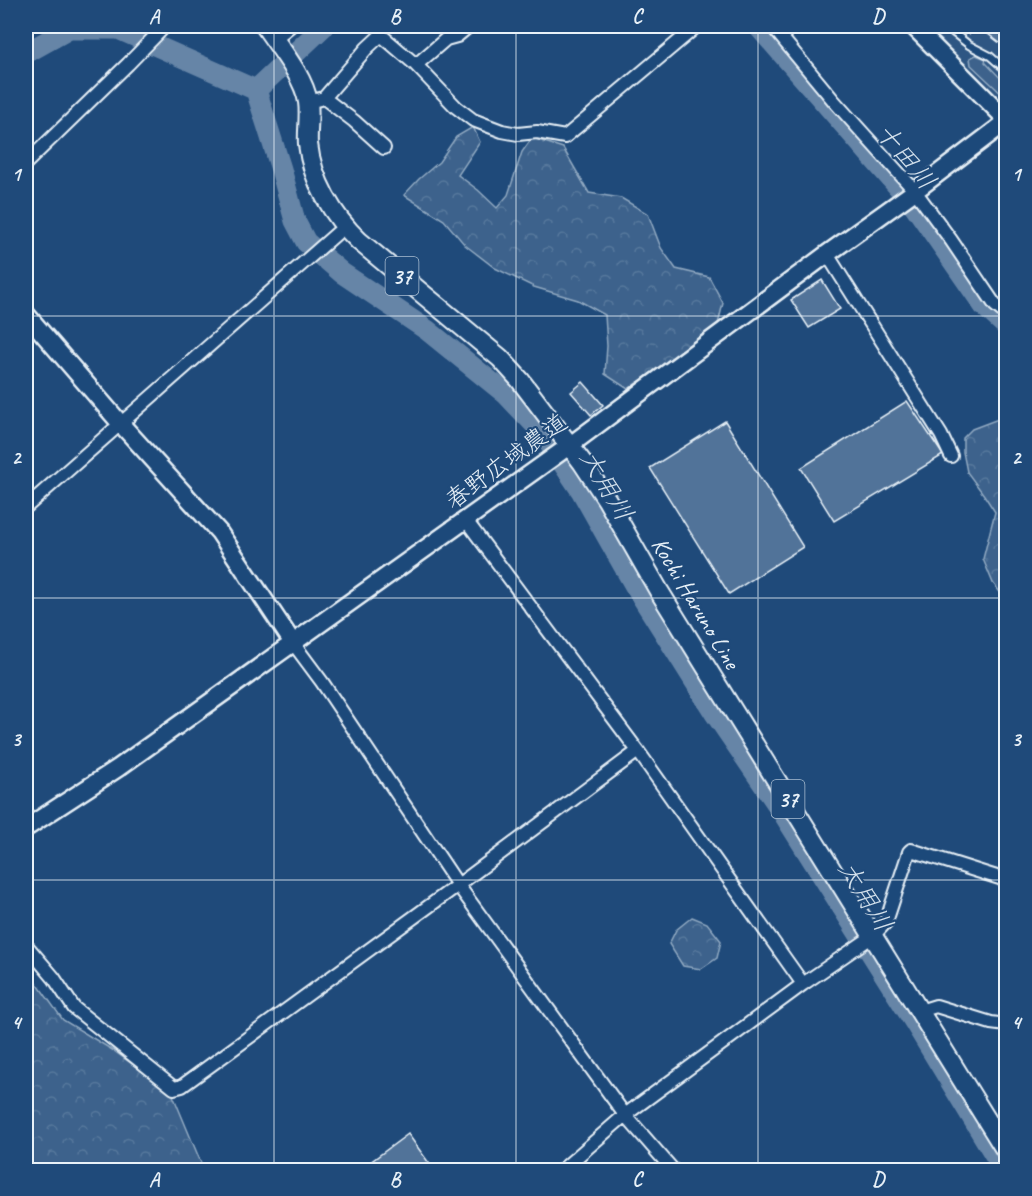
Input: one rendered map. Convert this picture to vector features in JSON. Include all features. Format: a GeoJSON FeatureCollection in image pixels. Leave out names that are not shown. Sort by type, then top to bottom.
{"type":"FeatureCollection","features":[{"type":"Feature","properties":{"kind":"main road","name":"Kochi Haruno Line"},"geometry":{"type":"LineString","coordinates":[[272,36],[316,100],[308,142],[311,161],[338,232],[359,241],[500,358],[569,446],[607,500],[659,591],[870,938],[920,1011],[1006,1152]]}},
{"type":"Feature","properties":{"kind":"street"},"geometry":{"type":"LineString","coordinates":[[26,163],[165,26]]}},
{"type":"Feature","properties":{"kind":"street"},"geometry":{"type":"LineString","coordinates":[[272,36],[290,26]]}},
{"type":"Feature","properties":{"kind":"street"},"geometry":{"type":"LineString","coordinates":[[416,65],[446,39],[457,36],[469,26]]}},
{"type":"Feature","properties":{"kind":"street"},"geometry":{"type":"LineString","coordinates":[[384,148],[354,121],[316,100],[381,35],[416,65],[456,107],[472,120],[518,134],[537,132],[565,137],[697,26]]}},
{"type":"Feature","properties":{"kind":"street"},"geometry":{"type":"LineString","coordinates":[[772,26],[913,193],[951,240],[995,305],[1006,314]]}},
{"type":"Feature","properties":{"kind":"street"},"geometry":{"type":"LineString","coordinates":[[914,26],[1006,121]]}},
{"type":"Feature","properties":{"kind":"street","name":"春野広域農道"},"geometry":{"type":"LineString","coordinates":[[26,828],[118,768],[569,446],[827,254],[897,205],[1006,121]]}},
{"type":"Feature","properties":{"kind":"street"},"geometry":{"type":"LineString","coordinates":[[26,507],[338,232]]}},
{"type":"Feature","properties":{"kind":"street"},"geometry":{"type":"LineString","coordinates":[[827,254],[941,435],[951,456]]}},
{"type":"Feature","properties":{"kind":"street"},"geometry":{"type":"LineString","coordinates":[[26,314],[120,423],[219,532],[458,885],[625,1115],[674,1170]]}},
{"type":"Feature","properties":{"kind":"street"},"geometry":{"type":"LineString","coordinates":[[465,519],[638,751],[803,984]]}},
{"type":"Feature","properties":{"kind":"street"},"geometry":{"type":"LineString","coordinates":[[26,945],[54,978],[74,1008],[174,1088],[182,1086],[638,751]]}},
{"type":"Feature","properties":{"kind":"street"},"geometry":{"type":"LineString","coordinates":[[562,1170],[625,1115],[803,984],[870,938],[886,922],[911,850],[1006,880]]}},
{"type":"Feature","properties":{"kind":"street"},"geometry":{"type":"LineString","coordinates":[[920,1011],[936,1006],[991,1023],[1006,1025]]}},
{"type":"Feature","properties":{"kind":"lane"},"geometry":{"type":"LineString","coordinates":[[945,26],[969,45],[990,56],[1006,70]]}},
{"type":"Feature","properties":{"kind":"shaded area"},"geometry":{"type":"Polygon","coordinates":[[[927,26],[1006,26],[1006,101],[1000,98],[927,26]]]}},
{"type":"Feature","properties":{"kind":"green space"},"geometry":{"type":"Polygon","coordinates":[[[976,55],[986,59],[985,62],[1006,84],[1006,98],[971,65],[970,58],[976,55]]]}},
{"type":"Feature","properties":{"kind":"green space"},"geometry":{"type":"Polygon","coordinates":[[[473,127],[480,142],[458,175],[497,208],[508,195],[522,152],[532,138],[563,148],[589,193],[621,198],[648,214],[661,248],[676,269],[709,277],[723,303],[718,324],[684,351],[628,389],[605,374],[607,346],[605,315],[578,300],[534,287],[495,268],[465,245],[444,220],[404,195],[439,162],[456,137],[473,127]]]}},
{"type":"Feature","properties":{"kind":"green space"},"geometry":{"type":"Polygon","coordinates":[[[1006,416],[1006,600],[993,583],[983,559],[995,512],[967,472],[963,438],[972,429],[1006,416]]]}},
{"type":"Feature","properties":{"kind":"green space"},"geometry":{"type":"Polygon","coordinates":[[[692,917],[707,923],[721,941],[717,958],[701,969],[683,966],[669,944],[676,930],[692,917]]]}},
{"type":"Feature","properties":{"kind":"green space"},"geometry":{"type":"Polygon","coordinates":[[[26,968],[63,1020],[114,1051],[172,1093],[204,1170],[26,1170],[26,968]]]}},
{"type":"Feature","properties":{"kind":"building"},"geometry":{"type":"Polygon","coordinates":[[[958,26],[976,26],[969,34],[958,26]]]}},
{"type":"Feature","properties":{"kind":"building"},"geometry":{"type":"Polygon","coordinates":[[[986,26],[1006,26],[1005,47],[983,30],[986,26]]]}},
{"type":"Feature","properties":{"kind":"building"},"geometry":{"type":"Polygon","coordinates":[[[822,280],[840,309],[809,328],[791,300],[822,280]]]}},
{"type":"Feature","properties":{"kind":"building"},"geometry":{"type":"Polygon","coordinates":[[[583,382],[603,405],[591,415],[571,392],[583,382]]]}},
{"type":"Feature","properties":{"kind":"building"},"geometry":{"type":"Polygon","coordinates":[[[907,401],[943,455],[834,521],[801,468],[907,401]]]}},
{"type":"Feature","properties":{"kind":"building"},"geometry":{"type":"Polygon","coordinates":[[[725,421],[803,547],[729,594],[650,468],[725,421]]]}},
{"type":"Feature","properties":{"kind":"building"},"geometry":{"type":"Polygon","coordinates":[[[408,1134],[434,1170],[374,1170],[369,1163],[408,1134]]]}},
{"type":"Feature","properties":{"kind":"waterway","name":"十田川"},"geometry":{"type":"LineString","coordinates":[[256,90],[324,26]]}},
{"type":"Feature","properties":{"kind":"waterway","name":"十田川"},"geometry":{"type":"LineString","coordinates":[[758,26],[914,205],[984,306],[1006,326]]}},
{"type":"Feature","properties":{"kind":"waterway","name":"大用川"},"geometry":{"type":"LineString","coordinates":[[26,53],[69,29],[118,29],[256,90],[295,221],[306,242],[342,273],[427,330],[506,394],[541,431],[582,492],[635,586],[714,712],[781,810],[1004,1170]]}}]}
